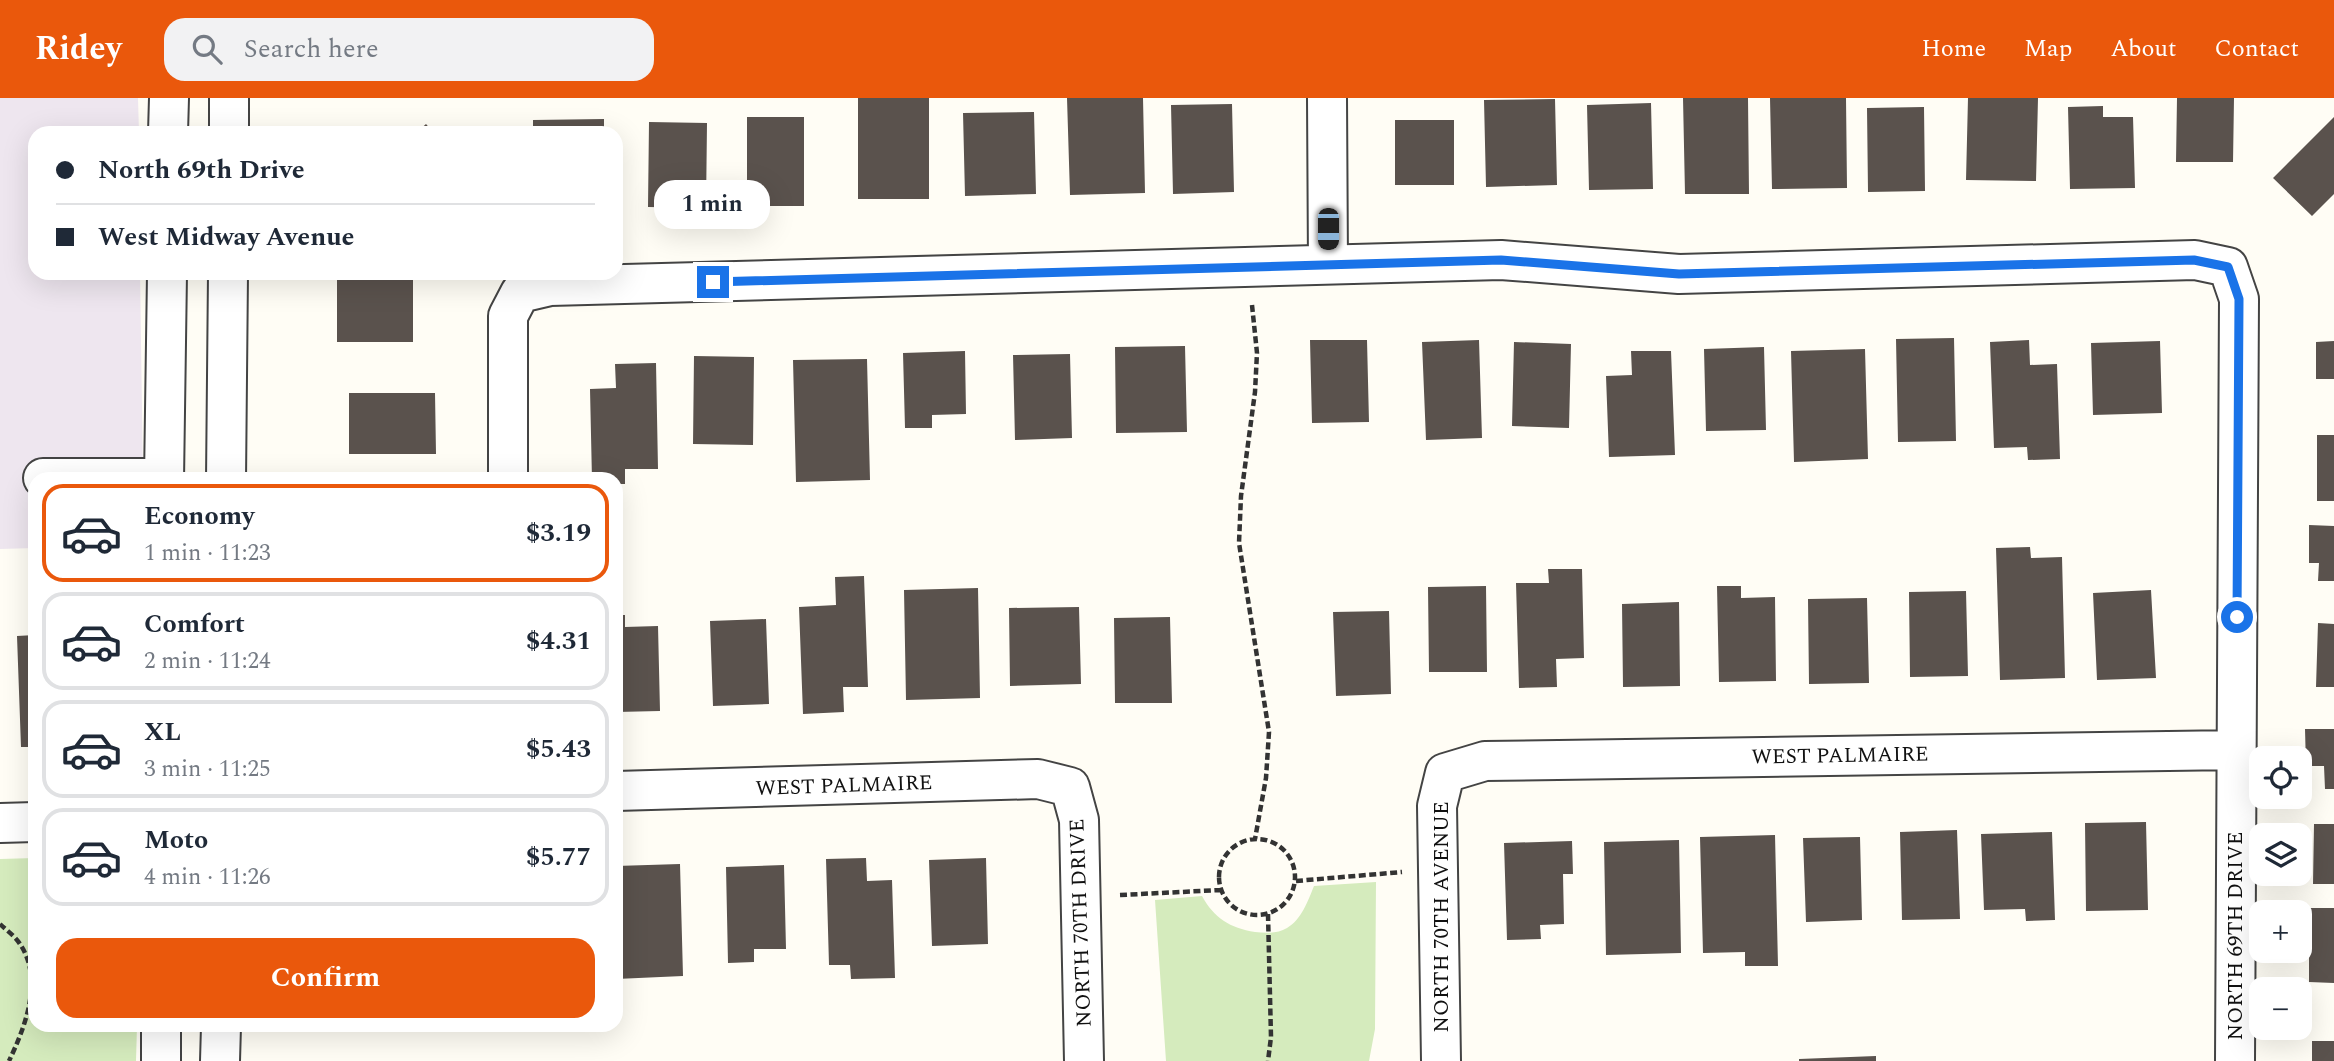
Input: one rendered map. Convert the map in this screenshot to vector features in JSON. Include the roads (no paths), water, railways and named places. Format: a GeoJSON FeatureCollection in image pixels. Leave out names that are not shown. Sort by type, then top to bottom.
{"type":"FeatureCollection","features":[{"type":"Feature","properties":{"kind":"street"},"geometry":{"type":"LineString","coordinates":[[168,126],[169,98]]}},
{"type":"Feature","properties":{"kind":"street"},"geometry":{"type":"LineString","coordinates":[[229,98],[229,126]]}},
{"type":"Feature","properties":{"kind":"street"},"geometry":{"type":"LineString","coordinates":[[508,472],[508,316],[520,293],[550,286],[1328,264],[1327,98]]}},
{"type":"Feature","properties":{"kind":"street","name":"NORTH 69TH DRIVE"},"geometry":{"type":"LineString","coordinates":[[1328,264],[1501,260],[1679,274],[2194,260],[2228,267],[2239,299],[2235,1061]]}},
{"type":"Feature","properties":{"kind":"street"},"geometry":{"type":"LineString","coordinates":[[164,472],[167,280]]}},
{"type":"Feature","properties":{"kind":"street"},"geometry":{"type":"LineString","coordinates":[[226,472],[228,280]]}},
{"type":"Feature","properties":{"kind":"street","name":"WEST PALMAIRE"},"geometry":{"type":"LineString","coordinates":[[1445,773],[1485,761],[2236,750]]}},
{"type":"Feature","properties":{"kind":"street","name":"NORTH 70TH AVENUE"},"geometry":{"type":"LineString","coordinates":[[1441,1061],[1437,806],[1445,773]]}},
{"type":"Feature","properties":{"kind":"street","name":"WEST PALMAIRE"},"geometry":{"type":"LineString","coordinates":[[623,791],[1038,779],[1070,787]]}},
{"type":"Feature","properties":{"kind":"street","name":"NORTH 70TH DRIVE"},"geometry":{"type":"LineString","coordinates":[[1070,787],[1079,820],[1084,1061]]}},
{"type":"Feature","properties":{"kind":"street"},"geometry":{"type":"LineString","coordinates":[[0,823],[28,822]]}},
{"type":"Feature","properties":{"kind":"street"},"geometry":{"type":"LineString","coordinates":[[161,1032],[161,1061]]}},
{"type":"Feature","properties":{"kind":"street"},"geometry":{"type":"LineString","coordinates":[[220,1061],[221,1032]]}}]}
